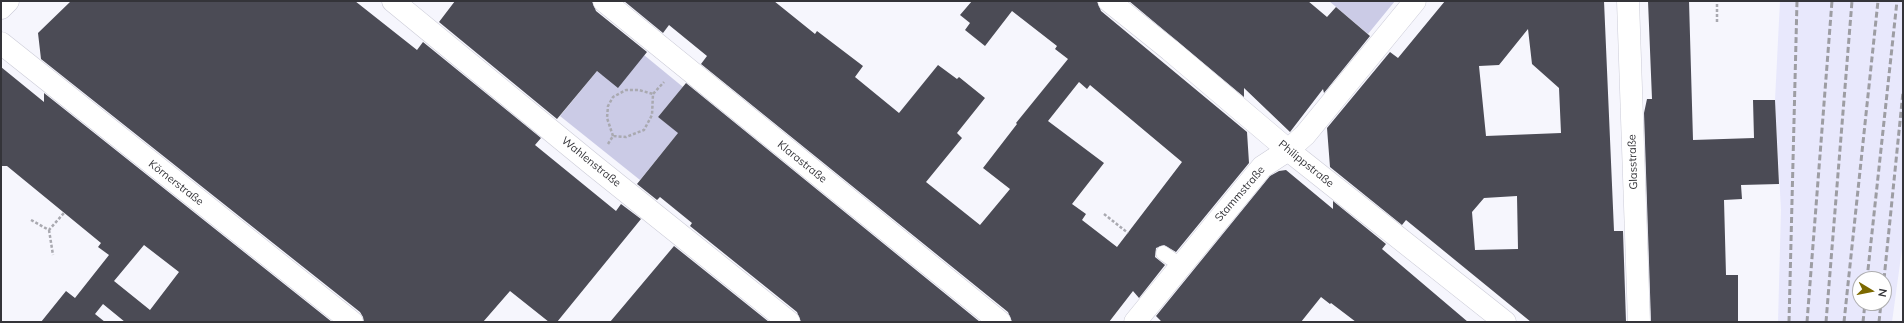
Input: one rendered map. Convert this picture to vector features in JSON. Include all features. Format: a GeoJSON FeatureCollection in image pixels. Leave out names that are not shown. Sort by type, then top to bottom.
{"type":"FeatureCollection","features":[{"type":"Feature","properties":{"kind":"street"},"geometry":{"type":"LineString","coordinates":[[1,8],[8,1]]}},
{"type":"Feature","properties":{"kind":"street","name":"Wahlenstraße"},"geometry":{"type":"LineString","coordinates":[[394,1],[593,165],[789,322]]}},
{"type":"Feature","properties":{"kind":"street","name":"Klarastraße"},"geometry":{"type":"LineString","coordinates":[[604,1],[1000,322]]}},
{"type":"Feature","properties":{"kind":"street","name":"Philippstraße"},"geometry":{"type":"LineString","coordinates":[[1110,1],[1288,150],[1506,322]]}},
{"type":"Feature","properties":{"kind":"street","name":"Stammstraße"},"geometry":{"type":"LineString","coordinates":[[1135,322],[1180,265],[1262,167],[1288,150],[1305,135],[1415,1]]}},
{"type":"Feature","properties":{"kind":"street","name":"Glasstraße"},"geometry":{"type":"LineString","coordinates":[[1628,1],[1639,322]]}},
{"type":"Feature","properties":{"kind":"street","name":"Körnerstraße"},"geometry":{"type":"LineString","coordinates":[[1,43],[352,322]]}},
{"type":"Feature","properties":{"kind":"lane"},"geometry":{"type":"LineString","coordinates":[[1163,252],[1180,265]]}},
{"type":"Feature","properties":{"kind":"path"},"geometry":{"type":"LineString","coordinates":[[1717,1],[1717,22]]}},
{"type":"Feature","properties":{"kind":"path"},"geometry":{"type":"LineString","coordinates":[[613,136],[626,137],[644,130],[652,115],[653,94],[681,64]]}},
{"type":"Feature","properties":{"kind":"path"},"geometry":{"type":"LineString","coordinates":[[613,136],[607,118],[608,106],[613,97],[626,90],[639,90],[653,94]]}},
{"type":"Feature","properties":{"kind":"path"},"geometry":{"type":"LineString","coordinates":[[593,165],[613,136]]}},
{"type":"Feature","properties":{"kind":"path"},"geometry":{"type":"LineString","coordinates":[[49,230],[64,213]]}},
{"type":"Feature","properties":{"kind":"path"},"geometry":{"type":"LineString","coordinates":[[1104,214],[1128,233]]}},
{"type":"Feature","properties":{"kind":"path"},"geometry":{"type":"LineString","coordinates":[[31,220],[49,230]]}},
{"type":"Feature","properties":{"kind":"path"},"geometry":{"type":"LineString","coordinates":[[49,230],[53,255]]}},
{"type":"Feature","properties":{"kind":"shaded area"},"geometry":{"type":"Polygon","coordinates":[[[1329,1],[1395,1],[1368,34],[1329,1]]]}},
{"type":"Feature","properties":{"kind":"shaded area"},"geometry":{"type":"Polygon","coordinates":[[[1780,1],[1903,1],[1903,242],[1892,322],[1778,322],[1781,210],[1775,100],[1780,1]]]}},
{"type":"Feature","properties":{"kind":"shaded area"},"geometry":{"type":"Polygon","coordinates":[[[644,55],[683,87],[658,117],[679,132],[640,180],[560,116],[597,71],[602,75],[644,55]]]}},
{"type":"Feature","properties":{"kind":"building"},"geometry":{"type":"Polygon","coordinates":[[[71,1],[355,1],[417,50],[423,42],[541,138],[535,145],[616,211],[621,204],[641,219],[557,322],[549,322],[510,291],[483,322],[364,322],[360,312],[41,59],[38,33],[71,1]]]}},
{"type":"Feature","properties":{"kind":"building"},"geometry":{"type":"Polygon","coordinates":[[[455,1],[592,1],[596,11],[647,52],[618,88],[597,71],[557,119],[439,22],[455,1]]]}},
{"type":"Feature","properties":{"kind":"building"},"geometry":{"type":"Polygon","coordinates":[[[624,1],[774,1],[815,34],[817,31],[863,66],[855,77],[899,113],[938,65],[957,79],[959,77],[985,98],[957,133],[962,138],[926,182],[980,225],[1010,189],[983,168],[1017,124],[1016,123],[1068,59],[1055,49],[1057,46],[1012,11],[985,46],[965,30],[970,23],[960,15],[972,1],[1097,1],[1101,11],[1247,132],[1249,163],[1176,252],[1164,245],[1156,248],[1155,257],[1165,265],[1139,298],[1133,291],[1109,322],[1012,322],[1008,312],[701,64],[707,56],[669,25],[663,33],[624,1]],[[1079,82],[1048,121],[1104,163],[1072,204],[1086,214],[1082,220],[1117,247],[1182,162],[1090,85],[1087,89],[1079,82]]]}},
{"type":"Feature","properties":{"kind":"building"},"geometry":{"type":"Polygon","coordinates":[[[1129,1],[1308,1],[1327,17],[1336,7],[1370,36],[1324,93],[1323,89],[1290,132],[1244,88],[1244,97],[1129,1]]]}},
{"type":"Feature","properties":{"kind":"building"},"geometry":{"type":"Polygon","coordinates":[[[1445,1],[1604,1],[1614,231],[1623,231],[1626,322],[1531,322],[1406,220],[1402,225],[1330,167],[1327,128],[1390,52],[1398,58],[1445,1]],[[1528,29],[1499,65],[1479,66],[1486,136],[1561,133],[1559,88],[1532,64],[1528,29]],[[1517,196],[1484,198],[1472,212],[1475,250],[1518,249],[1517,196]]]}},
{"type":"Feature","properties":{"kind":"building"},"geometry":{"type":"Polygon","coordinates":[[[1648,1],[1689,1],[1693,140],[1754,138],[1753,100],[1775,100],[1779,184],[1741,185],[1742,199],[1724,200],[1726,275],[1738,275],[1738,322],[1651,322],[1644,113],[1647,99],[1652,99],[1648,1]]]}},
{"type":"Feature","properties":{"kind":"building"},"geometry":{"type":"Polygon","coordinates":[[[1,67],[44,102],[44,93],[332,322],[125,322],[103,304],[95,314],[105,322],[41,322],[66,291],[75,298],[109,255],[98,247],[101,243],[7,166],[1,166],[1,67]],[[144,245],[114,281],[150,310],[179,272],[144,245]]]}},
{"type":"Feature","properties":{"kind":"building"},"geometry":{"type":"Polygon","coordinates":[[[686,83],[980,322],[801,322],[797,312],[690,226],[692,223],[660,197],[657,200],[637,184],[678,133],[658,117],[686,83]]]}},
{"type":"Feature","properties":{"kind":"building"},"geometry":{"type":"Polygon","coordinates":[[[1286,170],[1333,209],[1333,201],[1386,244],[1382,249],[1468,322],[1356,322],[1321,297],[1301,322],[1162,322],[1156,316],[1270,176],[1279,171],[1286,170]]]}},
{"type":"Feature","properties":{"kind":"building"},"geometry":{"type":"Polygon","coordinates":[[[674,246],[769,322],[610,322],[674,246]]]}},
{"type":"Feature","properties":{"kind":"railway"},"geometry":{"type":"LineString","coordinates":[[1789,322],[1797,1]]}},
{"type":"Feature","properties":{"kind":"railway"},"geometry":{"type":"LineString","coordinates":[[1807,322],[1832,1]]}},
{"type":"Feature","properties":{"kind":"railway"},"geometry":{"type":"LineString","coordinates":[[1826,322],[1852,1]]}},
{"type":"Feature","properties":{"kind":"railway"},"geometry":{"type":"LineString","coordinates":[[1844,322],[1878,1]]}},
{"type":"Feature","properties":{"kind":"railway"},"geometry":{"type":"LineString","coordinates":[[1868,271],[1897,1]]}},
{"type":"Feature","properties":{"kind":"railway"},"geometry":{"type":"LineString","coordinates":[[1885,271],[1903,92]]}},
{"type":"Feature","properties":{"kind":"railway"},"geometry":{"type":"LineString","coordinates":[[1863,322],[1864,311]]}},
{"type":"Feature","properties":{"kind":"railway"},"geometry":{"type":"LineString","coordinates":[[1879,322],[1880,311]]}}]}
